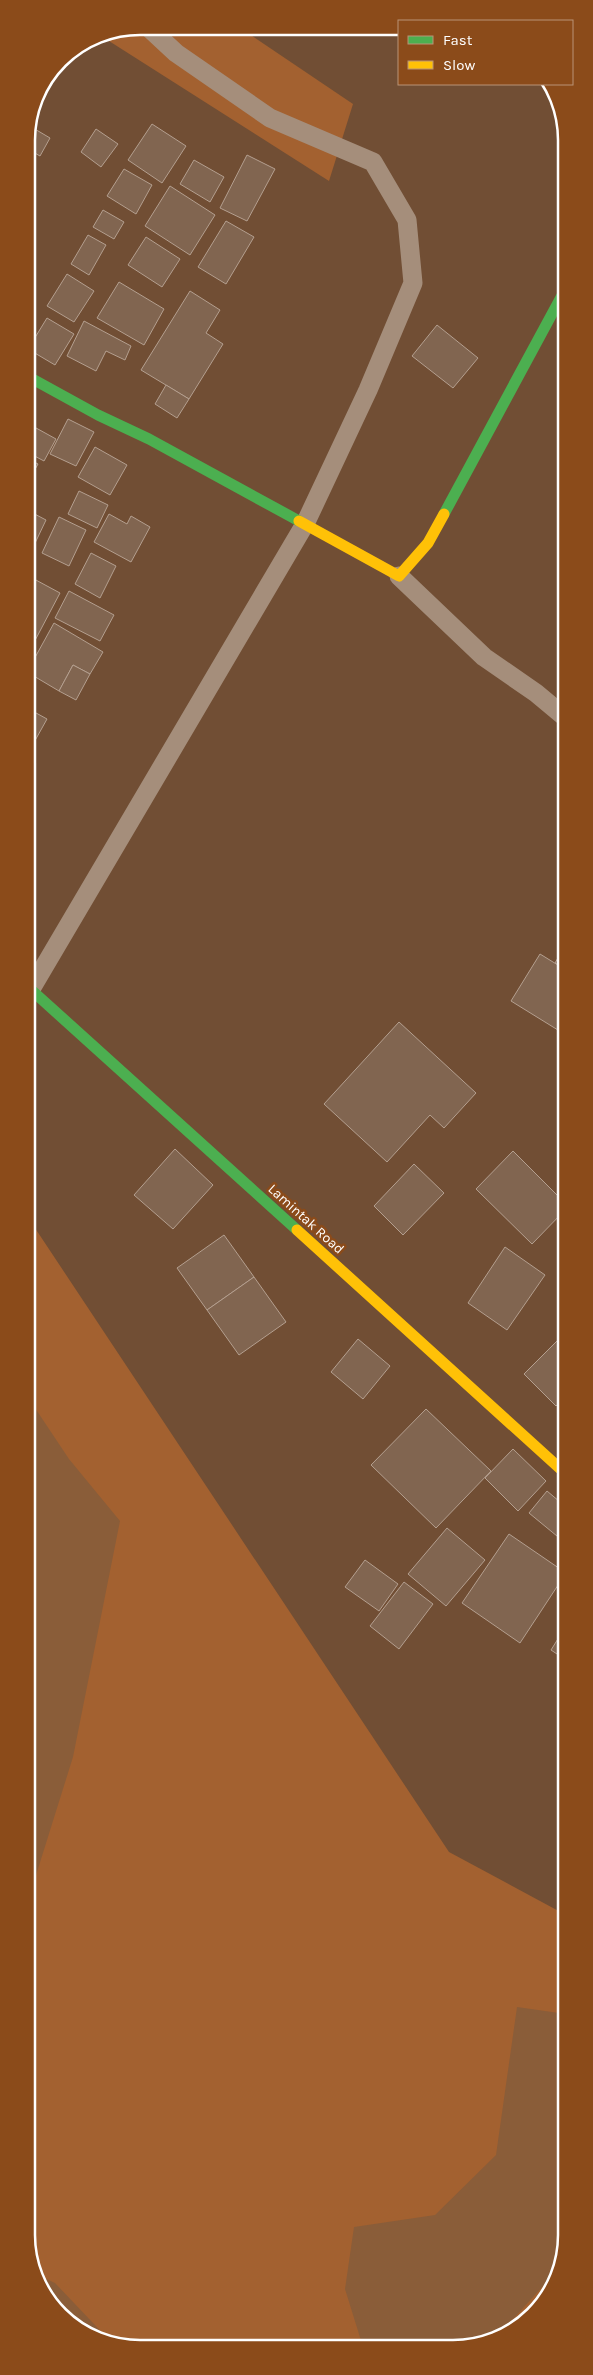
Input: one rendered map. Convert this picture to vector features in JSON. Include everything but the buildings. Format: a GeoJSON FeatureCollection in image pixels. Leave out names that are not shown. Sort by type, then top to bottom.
{"type":"FeatureCollection","features":[{"type":"Feature","properties":{"kind":"street"},"geometry":{"type":"LineString","coordinates":[[35,380],[399,576],[428,542],[558,303]]}},
{"type":"Feature","properties":{"kind":"street","name":"Lamintak Road"},"geometry":{"type":"LineString","coordinates":[[35,992],[558,1467]]}},
{"type":"Feature","properties":{"kind":"lane"},"geometry":{"type":"LineString","coordinates":[[35,977],[305,524],[368,390],[414,283],[406,220],[373,162],[270,118],[176,53],[162,35]]}},
{"type":"Feature","properties":{"kind":"lane"},"geometry":{"type":"LineString","coordinates":[[399,576],[484,657],[536,693],[558,711]]}},
{"type":"Feature","properties":{"kind":"shaded area"},"geometry":{"type":"Polygon","coordinates":[[[140,35],[251,35],[353,104],[329,181],[108,40],[119,37],[140,35]]]}},
{"type":"Feature","properties":{"kind":"shaded area"},"geometry":{"type":"Polygon","coordinates":[[[35,1228],[449,1852],[558,1911],[558,2242],[550,2275],[540,2294],[532,2304],[512,2322],[500,2329],[480,2336],[453,2340],[140,2340],[119,2338],[100,2332],[76,2318],[61,2304],[46,2282],[37,2256],[35,2235],[35,1228]]]}},
{"type":"Feature","properties":{"kind":"shaded area"},"geometry":{"type":"Polygon","coordinates":[[[35,1408],[69,1459],[120,1521],[73,1757],[35,1878],[35,1408]]]}},
{"type":"Feature","properties":{"kind":"shaded area"},"geometry":{"type":"Polygon","coordinates":[[[517,2007],[558,2013],[558,2242],[547,2281],[509,2324],[493,2332],[467,2339],[453,2340],[361,2340],[345,2289],[354,2227],[435,2215],[496,2155],[517,2007]]]}},
{"type":"Feature","properties":{"kind":"shaded area"},"geometry":{"type":"Polygon","coordinates":[[[44,2278],[55,2283],[102,2333],[87,2326],[66,2309],[53,2294],[44,2278]]]}},
{"type":"Feature","properties":{"kind":"traffic: fast"},"geometry":{"type":"LineString","coordinates":[[444,514],[558,303]]}},
{"type":"Feature","properties":{"kind":"traffic: fast"},"geometry":{"type":"LineString","coordinates":[[35,380],[98,415],[149,439],[299,521]]}},
{"type":"Feature","properties":{"kind":"traffic: fast"},"geometry":{"type":"LineString","coordinates":[[35,993],[297,1230]]}},
{"type":"Feature","properties":{"kind":"traffic: slow"},"geometry":{"type":"LineString","coordinates":[[299,521],[399,576],[428,543],[444,514]]}},
{"type":"Feature","properties":{"kind":"traffic: slow"},"geometry":{"type":"LineString","coordinates":[[297,1230],[558,1467]]}}]}
